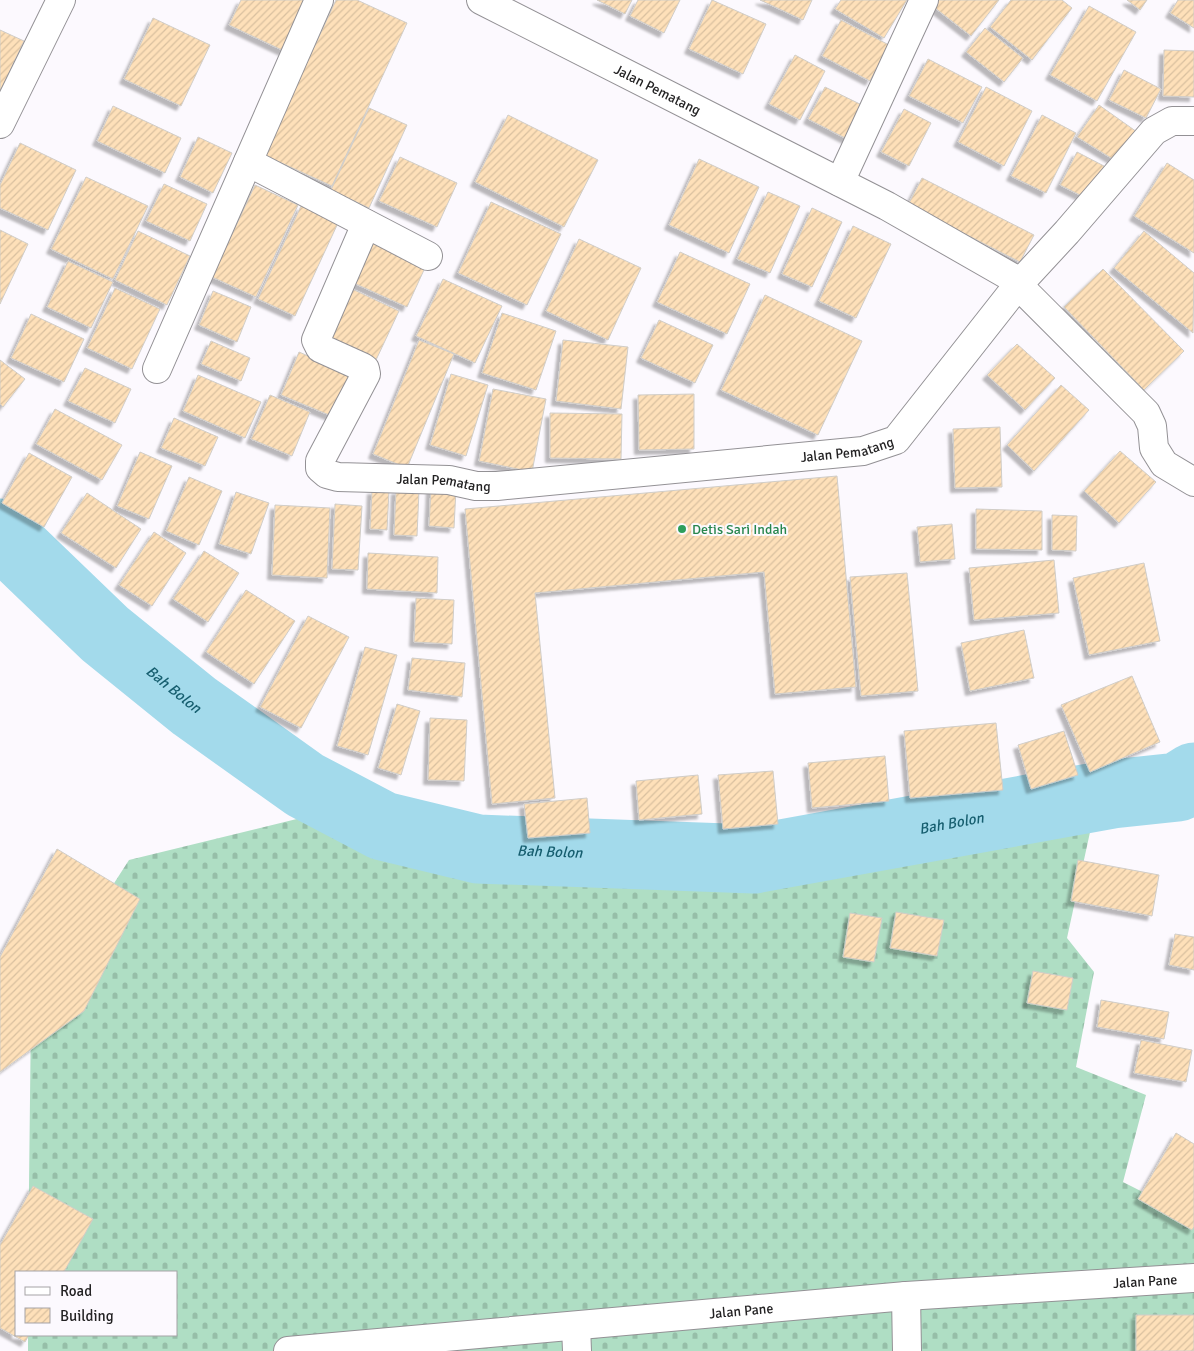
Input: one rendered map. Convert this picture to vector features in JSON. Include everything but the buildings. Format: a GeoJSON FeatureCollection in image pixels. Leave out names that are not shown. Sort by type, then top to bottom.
{"type":"FeatureCollection","features":[{"type":"Feature","properties":{"kind":"street"},"geometry":{"type":"LineString","coordinates":[[157,369],[319,0]]}},
{"type":"Feature","properties":{"kind":"street","name":"Jalan Pematang"},"geometry":{"type":"LineString","coordinates":[[366,224],[316,340],[320,348],[365,369],[366,374],[320,461],[320,468],[327,474],[338,478],[449,480],[476,486],[497,486],[863,451],[896,440],[1018,285],[1013,278],[887,206],[481,0]]}},
{"type":"Feature","properties":{"kind":"street"},"geometry":{"type":"LineString","coordinates":[[840,182],[924,0]]}},
{"type":"Feature","properties":{"kind":"street"},"geometry":{"type":"LineString","coordinates":[[0,124],[53,3]]}},
{"type":"Feature","properties":{"kind":"street"},"geometry":{"type":"LineString","coordinates":[[1194,121],[1172,121],[1154,131],[1067,232],[1018,285],[1146,413],[1152,426],[1154,448],[1164,464],[1194,482]]}},
{"type":"Feature","properties":{"kind":"street"},"geometry":{"type":"LineString","coordinates":[[248,162],[428,256]]}},
{"type":"Feature","properties":{"kind":"street","name":"Jalan Pane"},"geometry":{"type":"LineString","coordinates":[[288,1351],[577,1338],[906,1296],[1194,1278]]}},
{"type":"Feature","properties":{"kind":"street"},"geometry":{"type":"LineString","coordinates":[[906,1296],[907,1351]]}},
{"type":"Feature","properties":{"kind":"green space"},"geometry":{"type":"Polygon","coordinates":[[[313,815],[487,869],[733,877],[1092,823],[1067,938],[1094,972],[1076,1067],[1146,1095],[1123,1182],[1194,1218],[1194,1351],[28,1351],[28,1336],[178,1336],[178,1271],[28,1271],[31,1012],[129,860],[313,815]]]}},
{"type":"Feature","properties":{"kind":"waterway","name":"Bah Bolon"},"geometry":{"type":"LineString","coordinates":[[0,533],[105,634],[194,706],[305,785],[383,826],[478,849],[754,859],[1112,794],[1178,787],[1194,777]]}},
{"type":"Feature","properties":{"kind":"place","name":"Detis Sari Indah"},"geometry":{"type":"Point","coordinates":[682,529]}}]}
